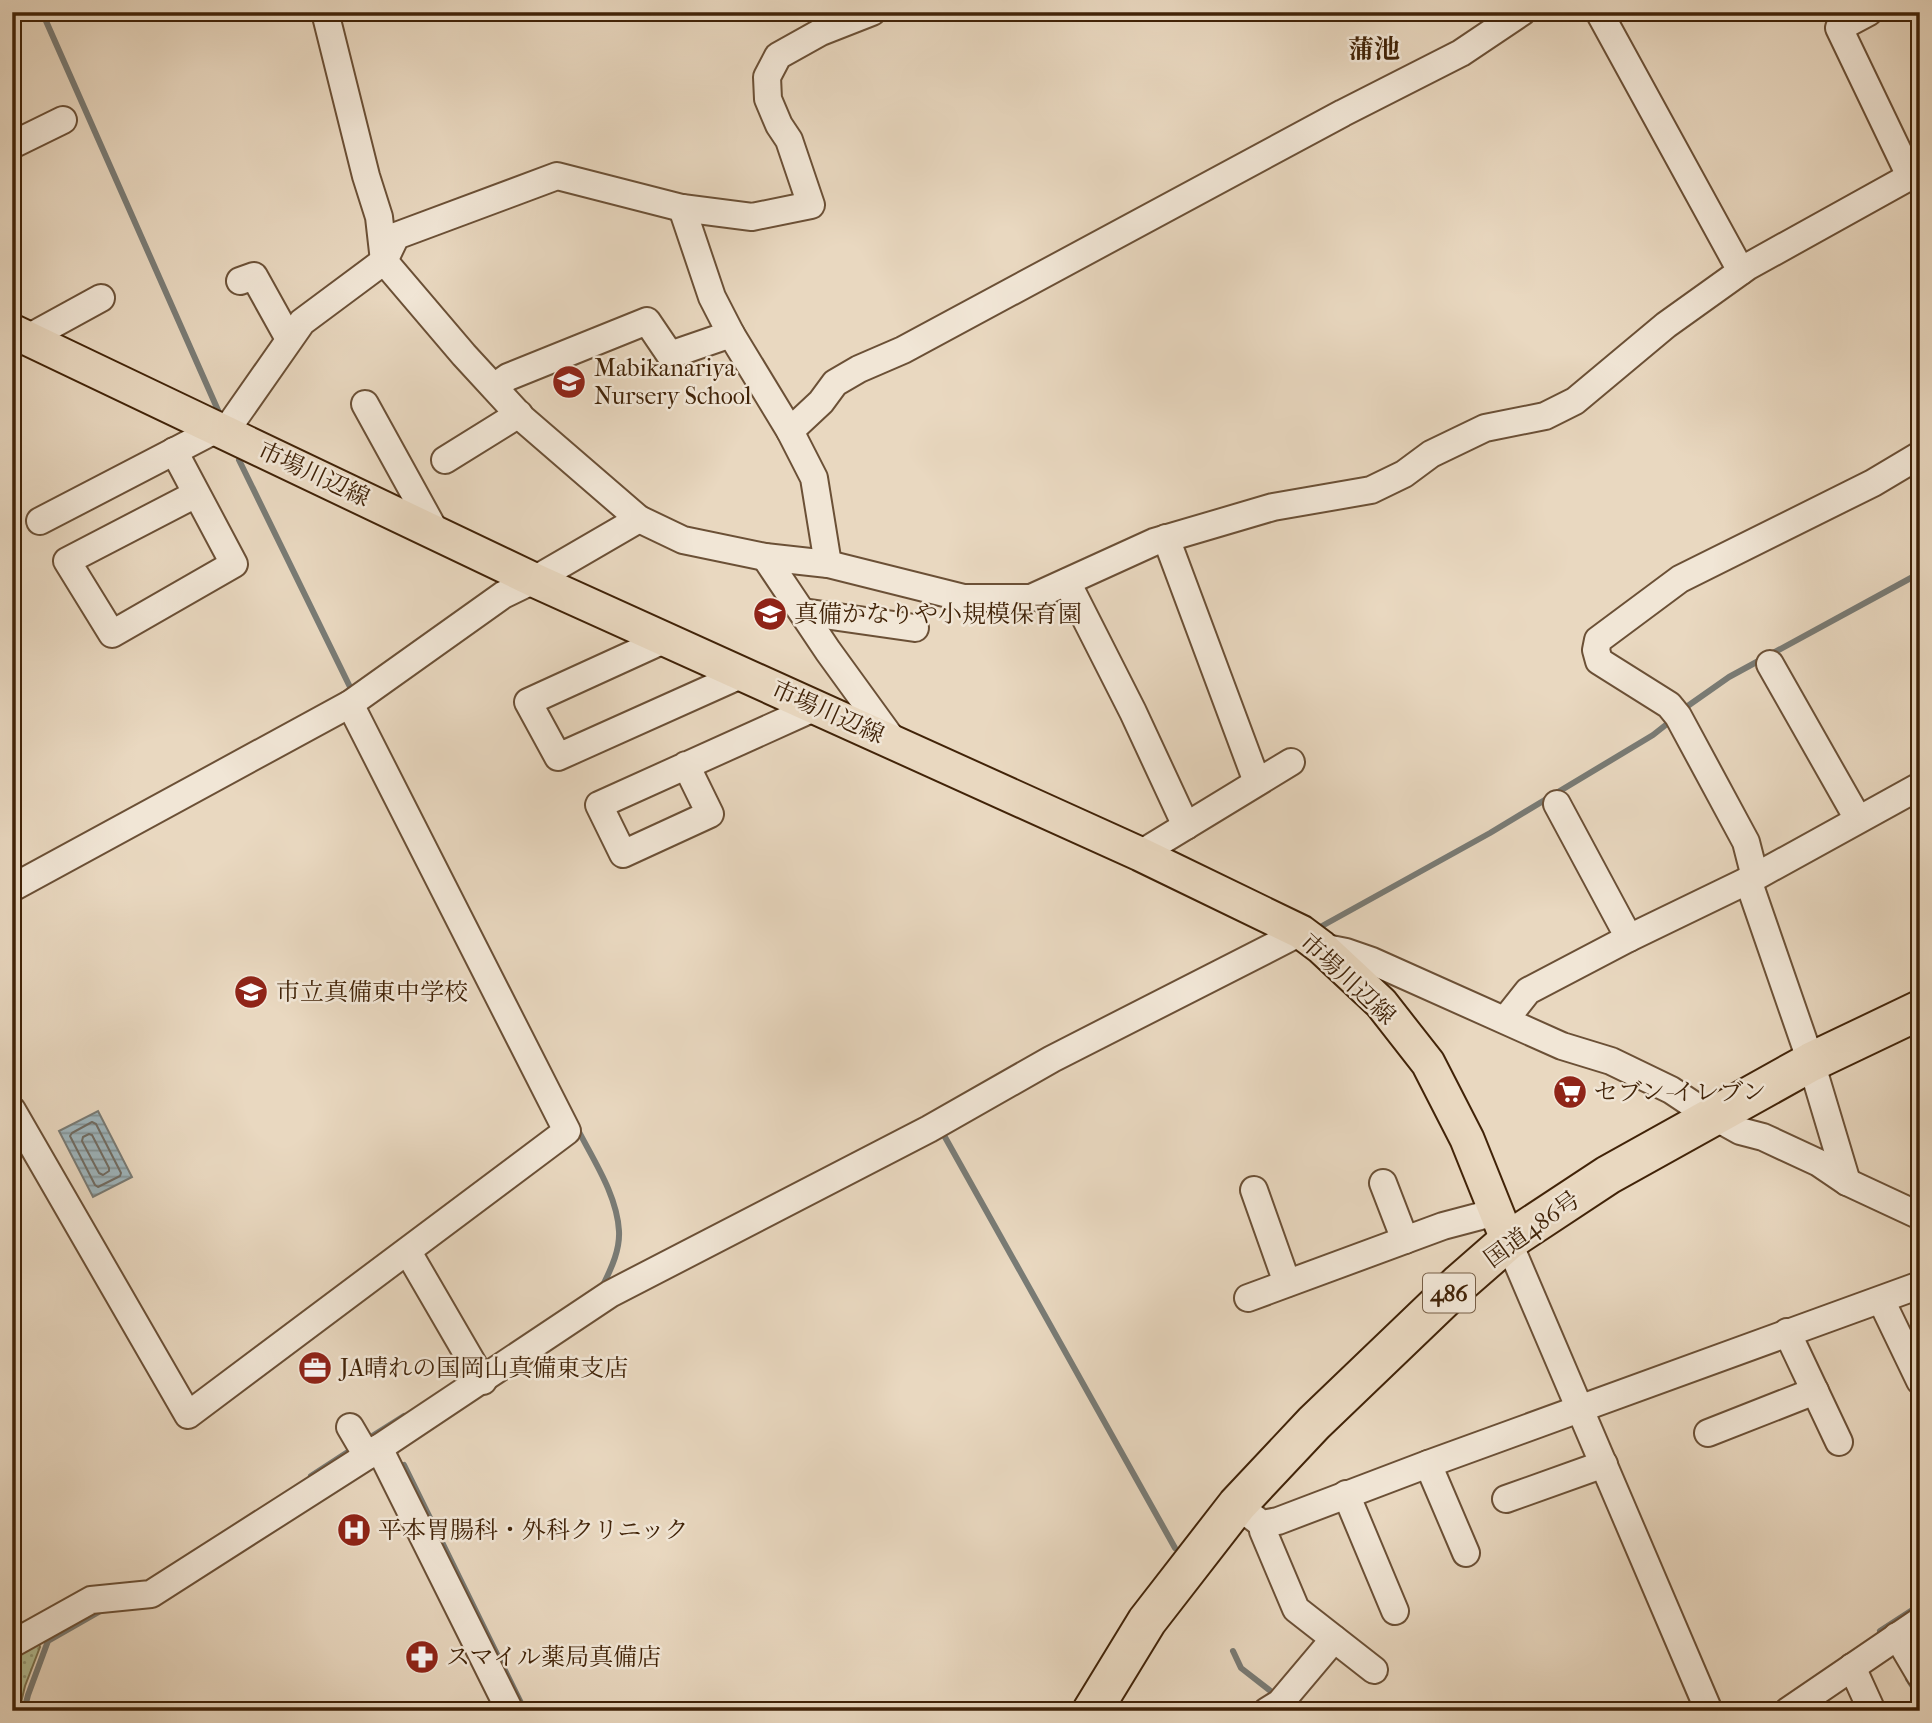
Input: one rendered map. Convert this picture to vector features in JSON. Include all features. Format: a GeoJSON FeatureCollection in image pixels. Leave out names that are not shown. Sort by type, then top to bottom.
{"type":"FeatureCollection","features":[{"type":"Feature","properties":{"kind":"highway","name":"国道486号"},"geometry":{"type":"LineString","coordinates":[[1092,1711],[1147,1621],[1250,1515],[1324,1413],[1460,1283],[1502,1227],[1608,1175],[1811,1062],[1920,1010]]}},
{"type":"Feature","properties":{"kind":"main road","name":"市場川辺線"},"geometry":{"type":"LineString","coordinates":[[20,335],[534,580],[1140,854],[1311,940],[1381,1003],[1427,1063],[1467,1139],[1502,1227]]}},
{"type":"Feature","properties":{"kind":"street"},"geometry":{"type":"LineString","coordinates":[[325,12],[366,176],[379,217],[384,261],[519,414],[639,519],[683,540],[765,557],[828,564],[964,598],[1031,598],[1153,541],[1273,507],[1371,490],[1404,474],[1431,454],[1485,428],[1545,416],[1575,401],[1666,325],[1741,271],[1915,174],[1839,27],[1869,12]]}},
{"type":"Feature","properties":{"kind":"street"},"geometry":{"type":"LineString","coordinates":[[40,520],[174,451],[222,430],[302,322],[384,261],[396,236],[557,176],[682,208],[752,217],[811,205],[789,140],[768,99],[767,77],[778,56],[816,22],[872,12]]}},
{"type":"Feature","properties":{"kind":"street"},"geometry":{"type":"LineString","coordinates":[[790,431],[821,402],[835,383],[859,369],[903,350],[1343,113],[1461,53],[1522,12]]}},
{"type":"Feature","properties":{"kind":"street"},"geometry":{"type":"LineString","coordinates":[[1599,12],[1741,271]]}},
{"type":"Feature","properties":{"kind":"street"},"geometry":{"type":"LineString","coordinates":[[12,145],[63,120]]}},
{"type":"Feature","properties":{"kind":"street"},"geometry":{"type":"LineString","coordinates":[[682,208],[712,297],[731,334],[790,431],[814,478],[828,564]]}},
{"type":"Feature","properties":{"kind":"street"},"geometry":{"type":"LineString","coordinates":[[240,281],[254,276],[289,339]]}},
{"type":"Feature","properties":{"kind":"street"},"geometry":{"type":"LineString","coordinates":[[20,335],[101,298]]}},
{"type":"Feature","properties":{"kind":"street"},"geometry":{"type":"LineString","coordinates":[[494,387],[508,377],[647,321],[670,355],[731,334]]}},
{"type":"Feature","properties":{"kind":"street"},"geometry":{"type":"LineString","coordinates":[[365,404],[435,531]]}},
{"type":"Feature","properties":{"kind":"street"},"geometry":{"type":"LineString","coordinates":[[445,460],[519,414]]}},
{"type":"Feature","properties":{"kind":"street"},"geometry":{"type":"LineString","coordinates":[[174,451],[197,494],[234,564],[112,635],[67,561],[197,494]]}},
{"type":"Feature","properties":{"kind":"street"},"geometry":{"type":"LineString","coordinates":[[1847,1182],[1751,879],[1746,842],[1669,705],[1599,661],[1596,650],[1598,640],[1680,579],[1873,483],[1920,455]]}},
{"type":"Feature","properties":{"kind":"street"},"geometry":{"type":"LineString","coordinates":[[12,888],[350,704],[503,595],[639,519]]}},
{"type":"Feature","properties":{"kind":"street"},"geometry":{"type":"LineString","coordinates":[[1166,538],[1257,782]]}},
{"type":"Feature","properties":{"kind":"street"},"geometry":{"type":"LineString","coordinates":[[765,557],[894,742]]}},
{"type":"Feature","properties":{"kind":"street"},"geometry":{"type":"LineString","coordinates":[[1067,582],[1133,712],[1186,826]]}},
{"type":"Feature","properties":{"kind":"street"},"geometry":{"type":"LineString","coordinates":[[803,612],[915,628]]}},
{"type":"Feature","properties":{"kind":"street"},"geometry":{"type":"LineString","coordinates":[[666,639],[528,702],[558,757],[743,674]]}},
{"type":"Feature","properties":{"kind":"street"},"geometry":{"type":"LineString","coordinates":[[1770,664],[1858,819]]}},
{"type":"Feature","properties":{"kind":"street"},"geometry":{"type":"LineString","coordinates":[[12,1110],[188,1415],[567,1131],[350,704]]}},
{"type":"Feature","properties":{"kind":"street"},"geometry":{"type":"LineString","coordinates":[[686,765],[816,707]]}},
{"type":"Feature","properties":{"kind":"street"},"geometry":{"type":"LineString","coordinates":[[1140,854],[1291,762]]}},
{"type":"Feature","properties":{"kind":"street"},"geometry":{"type":"LineString","coordinates":[[1505,1020],[1528,990],[1751,879],[1920,786]]}},
{"type":"Feature","properties":{"kind":"street"},"geometry":{"type":"LineString","coordinates":[[1558,804],[1629,938]]}},
{"type":"Feature","properties":{"kind":"street"},"geometry":{"type":"LineString","coordinates":[[12,1644],[91,1600],[150,1594],[364,1444],[610,1294],[929,1129],[1052,1059],[1311,940],[1372,961],[1562,1046],[1611,1061],[1671,1090],[1741,1131],[1763,1137],[1819,1163],[1847,1182],[1920,1216]]}},
{"type":"Feature","properties":{"kind":"street"},"geometry":{"type":"LineString","coordinates":[[1384,1183],[1405,1240]]}},
{"type":"Feature","properties":{"kind":"street"},"geometry":{"type":"LineString","coordinates":[[1254,1190],[1287,1283]]}},
{"type":"Feature","properties":{"kind":"street"},"geometry":{"type":"LineString","coordinates":[[1248,1298],[1443,1226],[1502,1227],[1709,1711]]}},
{"type":"Feature","properties":{"kind":"street"},"geometry":{"type":"LineString","coordinates":[[408,1252],[478,1373]]}},
{"type":"Feature","properties":{"kind":"street"},"geometry":{"type":"LineString","coordinates":[[1250,1515],[1278,1521],[1920,1285]]}},
{"type":"Feature","properties":{"kind":"street"},"geometry":{"type":"LineString","coordinates":[[1881,1300],[1920,1381]]}},
{"type":"Feature","properties":{"kind":"street"},"geometry":{"type":"LineString","coordinates":[[1787,1332],[1839,1442]]}},
{"type":"Feature","properties":{"kind":"street"},"geometry":{"type":"LineString","coordinates":[[1708,1433],[1815,1391]]}},
{"type":"Feature","properties":{"kind":"street"},"geometry":{"type":"LineString","coordinates":[[364,1444],[510,1711]]}},
{"type":"Feature","properties":{"kind":"street"},"geometry":{"type":"LineString","coordinates":[[1428,1464],[1466,1553]]}},
{"type":"Feature","properties":{"kind":"street"},"geometry":{"type":"LineString","coordinates":[[1506,1499],[1604,1464]]}},
{"type":"Feature","properties":{"kind":"street"},"geometry":{"type":"LineString","coordinates":[[1346,1494],[1395,1611]]}},
{"type":"Feature","properties":{"kind":"street"},"geometry":{"type":"LineString","coordinates":[[1250,1515],[1263,1531],[1296,1609],[1374,1670]]}},
{"type":"Feature","properties":{"kind":"street"},"geometry":{"type":"LineString","coordinates":[[1788,1711],[1920,1621]]}},
{"type":"Feature","properties":{"kind":"street"},"geometry":{"type":"LineString","coordinates":[[1897,1636],[1920,1675]]}},
{"type":"Feature","properties":{"kind":"street"},"geometry":{"type":"LineString","coordinates":[[1277,1704],[1334,1639]]}},
{"type":"Feature","properties":{"kind":"street"},"geometry":{"type":"LineString","coordinates":[[1852,1667],[1872,1711]]}},
{"type":"Feature","properties":{"kind":"green space"},"geometry":{"type":"Polygon","coordinates":[[[38,1640],[40,1647],[19,1711],[12,1711],[12,1653],[38,1640]]]}},
{"type":"Feature","properties":{"kind":"water"},"geometry":{"type":"Polygon","coordinates":[[[98,1111],[132,1177],[93,1197],[59,1131],[98,1111]]]}},
{"type":"Feature","properties":{"kind":"waterway"},"geometry":{"type":"LineString","coordinates":[[42,12],[221,417]]}},
{"type":"Feature","properties":{"kind":"waterway"},"geometry":{"type":"LineString","coordinates":[[239,460],[351,689]]}},
{"type":"Feature","properties":{"kind":"waterway"},"geometry":{"type":"LineString","coordinates":[[1682,710],[1729,677],[1920,573]]}},
{"type":"Feature","properties":{"kind":"waterway"},"geometry":{"type":"LineString","coordinates":[[1322,926],[1490,833],[1653,735],[1672,720]]}},
{"type":"Feature","properties":{"kind":"waterway"},"geometry":{"type":"LineString","coordinates":[[576,1126],[603,1177],[617,1217],[618,1244],[604,1283]]}},
{"type":"Feature","properties":{"kind":"waterway"},"geometry":{"type":"LineString","coordinates":[[941,1130],[1175,1548]]}},
{"type":"Feature","properties":{"kind":"waterway"},"geometry":{"type":"LineString","coordinates":[[366,1440],[404,1416]]}},
{"type":"Feature","properties":{"kind":"waterway"},"geometry":{"type":"LineString","coordinates":[[311,1476],[354,1448]]}},
{"type":"Feature","properties":{"kind":"waterway"},"geometry":{"type":"LineString","coordinates":[[404,1465],[525,1711]]}},
{"type":"Feature","properties":{"kind":"waterway"},"geometry":{"type":"LineString","coordinates":[[1882,1634],[1880,1631],[1920,1605]]}},
{"type":"Feature","properties":{"kind":"waterway"},"geometry":{"type":"LineString","coordinates":[[24,1711],[48,1641],[104,1609]]}},
{"type":"Feature","properties":{"kind":"waterway"},"geometry":{"type":"LineString","coordinates":[[1233,1651],[1241,1668],[1277,1696]]}},
{"type":"Feature","properties":{"kind":"waterway"},"geometry":{"type":"LineString","coordinates":[[1908,1679],[1920,1698]]}},
{"type":"Feature","properties":{"kind":"place","name":"Mabikanariya Nursery School"},"geometry":{"type":"Point","coordinates":[569,382]}},
{"type":"Feature","properties":{"kind":"place","name":"真備かなりや小規模保育園"},"geometry":{"type":"Point","coordinates":[770,614]}},
{"type":"Feature","properties":{"kind":"place","name":"市立真備東中学校"},"geometry":{"type":"Point","coordinates":[251,992]}},
{"type":"Feature","properties":{"kind":"place","name":"セブン-イレブン"},"geometry":{"type":"Point","coordinates":[1570,1092]}},
{"type":"Feature","properties":{"kind":"place","name":"JA晴れの国岡山真備東支店"},"geometry":{"type":"Point","coordinates":[315,1368]}},
{"type":"Feature","properties":{"kind":"place","name":"平本胃腸科・外科クリニック"},"geometry":{"type":"Point","coordinates":[354,1530]}},
{"type":"Feature","properties":{"kind":"place","name":"スマイル薬局真備店"},"geometry":{"type":"Point","coordinates":[422,1657]}},
{"type":"Feature","properties":{"kind":"district","name":"蒲池"},"geometry":{"type":"Point","coordinates":[1374,49]}}]}
